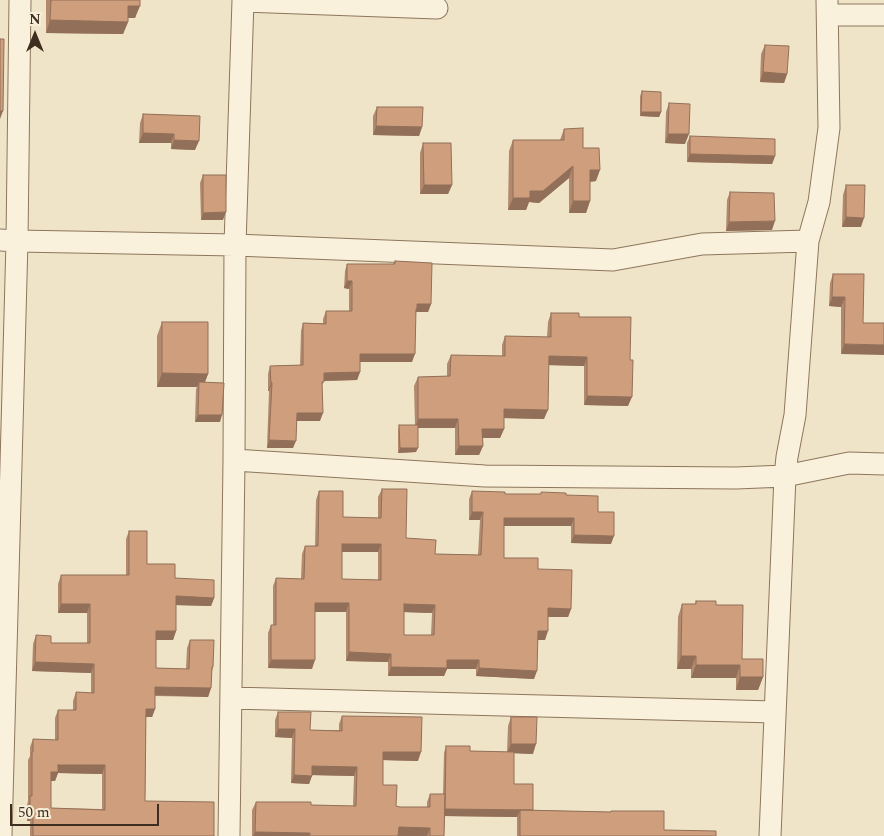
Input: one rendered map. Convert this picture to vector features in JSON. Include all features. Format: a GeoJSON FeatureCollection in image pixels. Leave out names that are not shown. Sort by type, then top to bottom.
{"type":"FeatureCollection","features":[{"type":"Feature","properties":{"kind":"street"},"geometry":{"type":"LineString","coordinates":[[1,836],[9,240],[20,0]]}},
{"type":"Feature","properties":{"kind":"street"},"geometry":{"type":"LineString","coordinates":[[229,836],[235,245],[243,0],[437,8]]}},
{"type":"Feature","properties":{"kind":"street"},"geometry":{"type":"LineString","coordinates":[[770,836],[785,476],[795,415],[808,242],[819,202],[829,128],[828,7],[884,15]]}},
{"type":"Feature","properties":{"kind":"street"},"geometry":{"type":"LineString","coordinates":[[9,240],[235,245],[613,260],[702,244],[808,242]]}},
{"type":"Feature","properties":{"kind":"street"},"geometry":{"type":"LineString","coordinates":[[234,460],[485,476],[736,478],[785,476],[849,462],[884,464]]}},
{"type":"Feature","properties":{"kind":"street"},"geometry":{"type":"LineString","coordinates":[[231,698],[775,712]]}},
{"type":"Feature","properties":{"kind":"building"},"geometry":{"type":"Polygon","coordinates":[[[51,0],[140,0],[140,6],[128,6],[128,22],[50,20],[51,0]]]}},
{"type":"Feature","properties":{"kind":"building"},"geometry":{"type":"Polygon","coordinates":[[[0,39],[4,39],[3,111],[0,111],[0,39]]]}},
{"type":"Feature","properties":{"kind":"building"},"geometry":{"type":"Polygon","coordinates":[[[765,45],[789,46],[787,74],[763,72],[765,45]]]}},
{"type":"Feature","properties":{"kind":"building"},"geometry":{"type":"Polygon","coordinates":[[[642,91],[661,92],[661,112],[641,112],[642,91]]]}},
{"type":"Feature","properties":{"kind":"building"},"geometry":{"type":"Polygon","coordinates":[[[669,103],[690,104],[689,134],[668,134],[669,103]]]}},
{"type":"Feature","properties":{"kind":"building"},"geometry":{"type":"Polygon","coordinates":[[[377,107],[423,107],[422,127],[376,126],[377,107]]]}},
{"type":"Feature","properties":{"kind":"building"},"geometry":{"type":"Polygon","coordinates":[[[143,114],[200,116],[199,141],[174,140],[174,134],[143,133],[143,114]]]}},
{"type":"Feature","properties":{"kind":"building"},"geometry":{"type":"Polygon","coordinates":[[[583,128],[583,148],[599,148],[600,170],[590,170],[590,201],[573,201],[573,166],[543,191],[530,191],[530,198],[513,198],[513,140],[564,140],[564,129],[583,128]]]}},
{"type":"Feature","properties":{"kind":"building"},"geometry":{"type":"Polygon","coordinates":[[[690,136],[775,139],[775,156],[690,154],[690,136]]]}},
{"type":"Feature","properties":{"kind":"building"},"geometry":{"type":"Polygon","coordinates":[[[423,143],[451,143],[452,185],[424,185],[423,143]]]}},
{"type":"Feature","properties":{"kind":"building"},"geometry":{"type":"Polygon","coordinates":[[[203,175],[226,175],[226,212],[203,213],[203,175]]]}},
{"type":"Feature","properties":{"kind":"building"},"geometry":{"type":"Polygon","coordinates":[[[846,185],[865,185],[864,218],[846,217],[846,185]]]}},
{"type":"Feature","properties":{"kind":"building"},"geometry":{"type":"Polygon","coordinates":[[[730,192],[774,193],[775,221],[729,222],[730,192]]]}},
{"type":"Feature","properties":{"kind":"building"},"geometry":{"type":"Polygon","coordinates":[[[395,261],[432,263],[431,304],[417,304],[416,309],[415,354],[360,354],[360,372],[324,373],[324,382],[322,382],[323,413],[297,413],[296,441],[269,440],[272,383],[270,366],[303,365],[303,323],[326,324],[326,311],[352,311],[352,281],[347,281],[347,264],[395,264],[395,261]]]}},
{"type":"Feature","properties":{"kind":"building"},"geometry":{"type":"Polygon","coordinates":[[[833,274],[864,274],[863,323],[884,323],[884,345],[844,344],[845,297],[832,297],[833,274]]]}},
{"type":"Feature","properties":{"kind":"building"},"geometry":{"type":"Polygon","coordinates":[[[551,313],[579,313],[579,317],[631,317],[630,360],[633,360],[632,397],[587,396],[587,357],[549,356],[548,410],[504,409],[504,429],[482,429],[483,446],[459,446],[458,419],[418,419],[418,377],[450,376],[451,355],[505,356],[505,336],[551,337],[551,313]]]}},
{"type":"Feature","properties":{"kind":"building"},"geometry":{"type":"Polygon","coordinates":[[[162,322],[208,322],[208,374],[162,373],[162,322]]]}},
{"type":"Feature","properties":{"kind":"building"},"geometry":{"type":"Polygon","coordinates":[[[199,382],[224,383],[222,415],[198,415],[199,382]]]}},
{"type":"Feature","properties":{"kind":"building"},"geometry":{"type":"Polygon","coordinates":[[[399,425],[418,425],[418,448],[400,448],[399,425]]]}},
{"type":"Feature","properties":{"kind":"building"},"geometry":{"type":"Polygon","coordinates":[[[382,489],[407,489],[406,538],[436,540],[435,554],[481,555],[483,512],[472,512],[472,491],[505,492],[505,494],[566,493],[566,495],[598,496],[598,512],[614,512],[614,536],[574,535],[574,518],[504,518],[504,558],[538,558],[538,569],[572,570],[571,609],[548,608],[548,631],[538,631],[537,671],[479,668],[479,660],[447,660],[447,668],[391,667],[391,654],[349,652],[349,603],[315,603],[315,660],[271,660],[271,625],[276,625],[276,578],[304,579],[305,546],[318,546],[319,491],[343,491],[343,517],[381,518],[382,489]],[[342,544],[342,579],[381,580],[381,544],[342,544]],[[404,604],[404,635],[434,635],[435,605],[404,604]]]}},
{"type":"Feature","properties":{"kind":"building"},"geometry":{"type":"Polygon","coordinates":[[[129,531],[147,531],[147,564],[175,564],[175,578],[214,580],[214,598],[176,596],[176,631],[156,631],[156,668],[189,669],[190,640],[214,640],[213,667],[211,688],[155,687],[155,709],[146,709],[145,801],[214,802],[214,836],[33,836],[33,812],[30,812],[30,796],[32,796],[33,739],[58,740],[58,710],[76,710],[76,692],[94,693],[94,664],[35,662],[36,635],[51,636],[51,643],[90,643],[90,604],[61,604],[61,575],[129,575],[129,531]],[[58,765],[58,772],[51,772],[51,808],[105,810],[105,765],[58,765]]]}},
{"type":"Feature","properties":{"kind":"building"},"geometry":{"type":"Polygon","coordinates":[[[696,601],[716,601],[716,605],[743,605],[742,659],[763,659],[763,677],[740,677],[740,665],[696,665],[696,656],[681,656],[682,604],[696,604],[696,601]]]}},
{"type":"Feature","properties":{"kind":"building"},"geometry":{"type":"Polygon","coordinates":[[[278,712],[311,712],[310,730],[342,731],[342,716],[422,717],[421,752],[383,752],[383,785],[397,785],[396,806],[400,807],[430,807],[430,794],[445,794],[444,836],[430,836],[430,828],[399,827],[398,836],[310,836],[310,833],[255,832],[256,802],[311,802],[311,805],[356,806],[357,767],[312,766],[312,776],[294,775],[295,729],[278,729],[278,712]]]}},
{"type":"Feature","properties":{"kind":"building"},"geometry":{"type":"Polygon","coordinates":[[[511,717],[537,717],[536,744],[511,744],[511,717]]]}},
{"type":"Feature","properties":{"kind":"building"},"geometry":{"type":"Polygon","coordinates":[[[446,746],[470,746],[470,751],[514,752],[514,784],[533,784],[533,810],[445,809],[446,746]]]}},
{"type":"Feature","properties":{"kind":"building"},"geometry":{"type":"Polygon","coordinates":[[[520,810],[664,811],[664,830],[716,831],[716,836],[520,836],[520,810]]]}}]}
